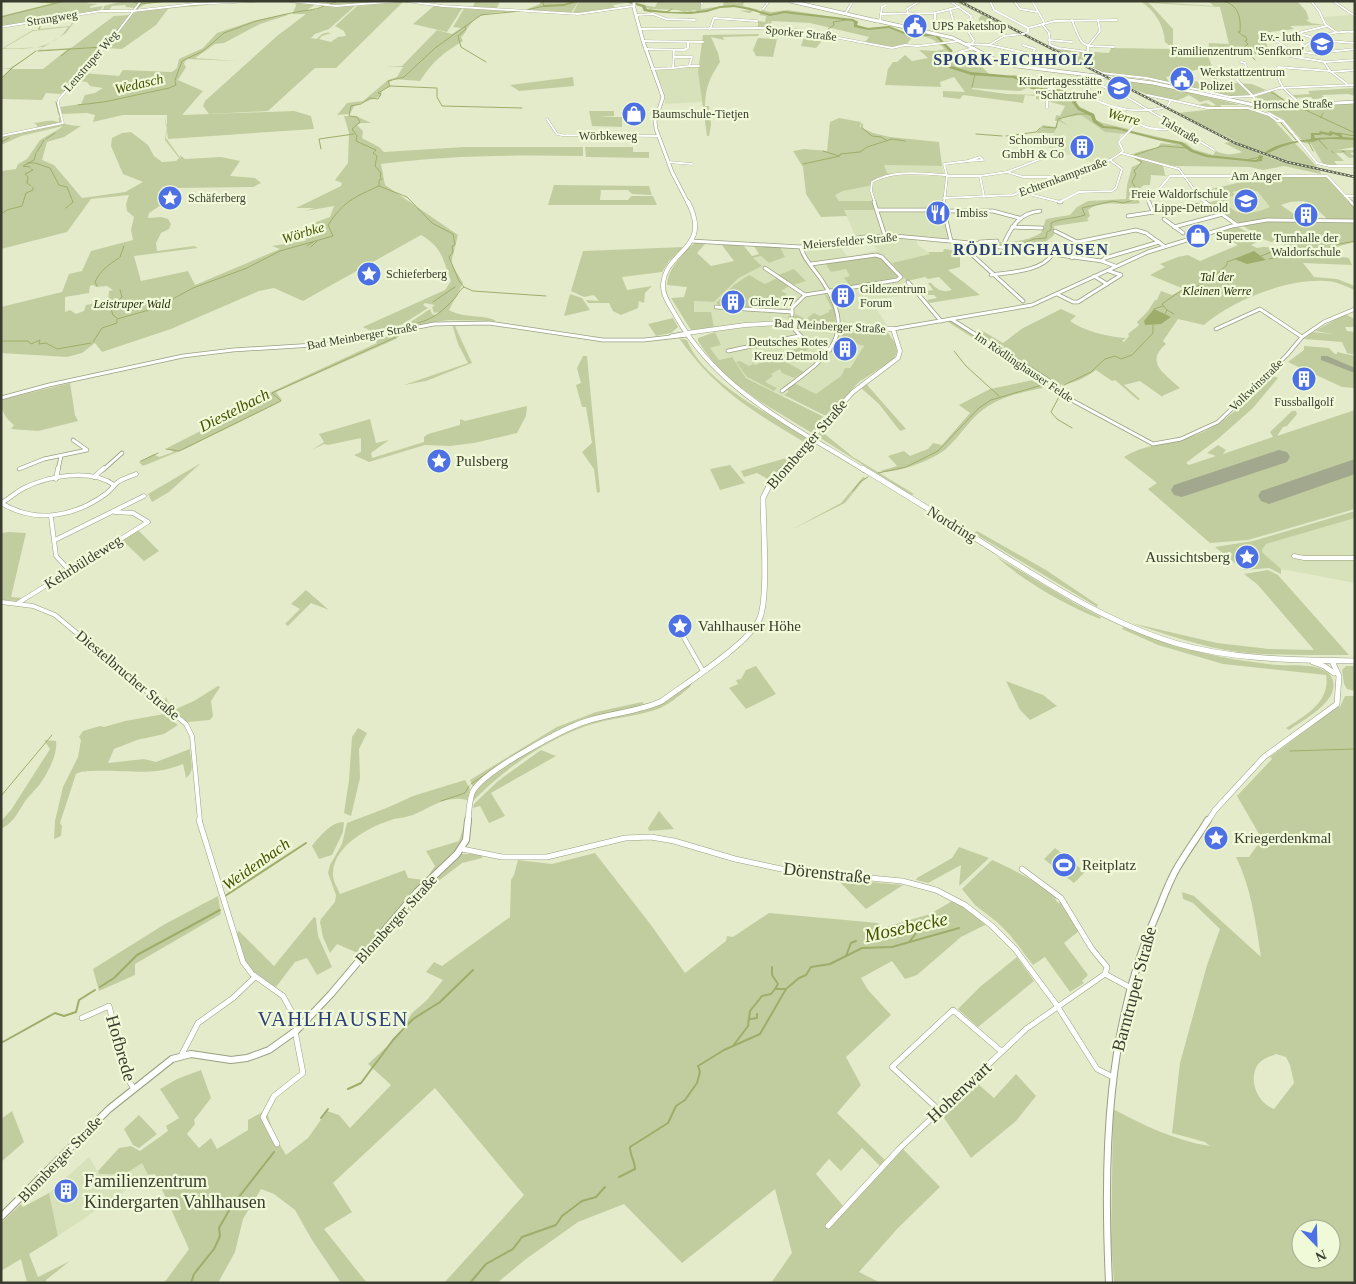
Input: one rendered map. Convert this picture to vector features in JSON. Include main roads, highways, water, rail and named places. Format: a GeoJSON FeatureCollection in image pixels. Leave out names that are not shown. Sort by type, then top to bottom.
{"type":"FeatureCollection","features":[{"type":"Feature","properties":{"kind":"main road","name":"Hornsche Straße"},"geometry":{"type":"LineString","coordinates":[[790,1],[960,41],[996,60],[1015,66],[1153,83],[1228,101],[1257,105],[1355,102]]}},
{"type":"Feature","properties":{"kind":"main road","name":"Nordring"},"geometry":{"type":"LineString","coordinates":[[634,3],[645,49],[663,97],[655,121],[658,136],[668,162],[695,217],[695,228],[691,241],[668,269],[662,284],[667,300],[681,324],[694,345],[715,372],[748,398],[1079,602],[1122,624],[1161,638],[1235,656],[1332,661]]}},
{"type":"Feature","properties":{"kind":"main road","name":"Bad Meinberger Straße"},"geometry":{"type":"LineString","coordinates":[[688,334],[774,323],[893,329]]}},
{"type":"Feature","properties":{"kind":"main road","name":"Blomberger Straße"},"geometry":{"type":"LineString","coordinates":[[1,1217],[109,1109],[172,1059],[182,1054],[192,1053],[229,1060],[248,1057],[269,1051],[298,1029],[342,982],[417,892],[462,848],[467,836],[472,793],[486,777],[544,740],[569,728],[597,718],[659,703],[743,641],[759,621],[764,604],[763,498],[770,484],[853,392],[898,358],[900,349],[893,329]]}},
{"type":"Feature","properties":{"kind":"main road","name":"Bad Meinberger Straße"},"geometry":{"type":"LineString","coordinates":[[688,334],[708,331]]}},
{"type":"Feature","properties":{"kind":"main road"},"geometry":{"type":"LineString","coordinates":[[694,345],[697,336],[701,333]]}},
{"type":"Feature","properties":{"kind":"main road"},"geometry":{"type":"LineString","coordinates":[[1308,661],[1324,666],[1339,679]]}},
{"type":"Feature","properties":{"kind":"main road"},"geometry":{"type":"LineString","coordinates":[[1332,661],[1334,673]]}},
{"type":"Feature","properties":{"kind":"main road"},"geometry":{"type":"LineString","coordinates":[[1332,661],[1337,666],[1345,661]]}},
{"type":"Feature","properties":{"kind":"main road"},"geometry":{"type":"LineString","coordinates":[[1332,661],[1355,661]]}},
{"type":"Feature","properties":{"kind":"main road","name":"Barntruper Straße"},"geometry":{"type":"LineString","coordinates":[[1109,1283],[1106,1164],[1113,1077],[1116,1054],[1131,988],[1146,935],[1164,894],[1185,854],[1231,790],[1258,763],[1283,742],[1335,703],[1339,679],[1337,666]]}},
{"type":"Feature","properties":{"kind":"waterway"},"geometry":{"type":"LineString","coordinates":[[25,1],[55,3]]}},
{"type":"Feature","properties":{"kind":"waterway"},"geometry":{"type":"LineString","coordinates":[[1,17],[65,1]]}},
{"type":"Feature","properties":{"kind":"waterway"},"geometry":{"type":"LineString","coordinates":[[133,1],[137,4]]}},
{"type":"Feature","properties":{"kind":"waterway"},"geometry":{"type":"LineString","coordinates":[[141,4],[170,1]]}},
{"type":"Feature","properties":{"kind":"waterway","name":"Wedasch"},"geometry":{"type":"LineString","coordinates":[[330,4],[339,1]]}},
{"type":"Feature","properties":{"kind":"waterway","name":"Wörbke"},"geometry":{"type":"LineString","coordinates":[[527,10],[544,6],[542,1]]}},
{"type":"Feature","properties":{"kind":"waterway","name":"Werre"},"geometry":{"type":"LineString","coordinates":[[544,6],[564,5],[578,1]]}},
{"type":"Feature","properties":{"kind":"waterway","name":"Werre"},"geometry":{"type":"LineString","coordinates":[[624,1],[644,6],[645,10],[663,12],[690,13],[716,9]]}},
{"type":"Feature","properties":{"kind":"waterway"},"geometry":{"type":"LineString","coordinates":[[1222,1],[1232,5],[1238,12],[1240,27],[1240,32],[1238,32],[1241,34]]}},
{"type":"Feature","properties":{"kind":"waterway"},"geometry":{"type":"LineString","coordinates":[[136,10],[141,4]]}},
{"type":"Feature","properties":{"kind":"waterway","name":"Wedasch"},"geometry":{"type":"LineString","coordinates":[[292,13],[324,6]]}},
{"type":"Feature","properties":{"kind":"waterway","name":"Werre"},"geometry":{"type":"LineString","coordinates":[[714,9],[734,6],[770,15],[784,12],[820,16],[853,20],[856,22],[855,26],[868,29],[889,27],[909,35],[936,35],[951,51],[938,59],[941,64],[982,75],[1014,77],[1027,82],[1032,88],[1065,91],[1079,98],[1074,102],[1079,109],[1093,115],[1094,121],[1103,127],[1116,128],[1181,143],[1192,151],[1208,156],[1255,161],[1260,160],[1261,156]]}},
{"type":"Feature","properties":{"kind":"waterway","name":"Werre"},"geometry":{"type":"LineString","coordinates":[[668,11],[672,9]]}},
{"type":"Feature","properties":{"kind":"waterway","name":"Werre"},"geometry":{"type":"LineString","coordinates":[[644,10],[651,12]]}},
{"type":"Feature","properties":{"kind":"waterway","name":"Wörbke"},"geometry":{"type":"LineString","coordinates":[[390,86],[388,81],[404,77],[435,48],[481,15],[520,11]]}},
{"type":"Feature","properties":{"kind":"waterway"},"geometry":{"type":"LineString","coordinates":[[118,32],[134,12]]}},
{"type":"Feature","properties":{"kind":"waterway","name":"Werre"},"geometry":{"type":"LineString","coordinates":[[663,12],[669,12]]}},
{"type":"Feature","properties":{"kind":"waterway","name":"Wedasch"},"geometry":{"type":"LineString","coordinates":[[175,80],[182,61],[203,51],[224,33],[256,21],[291,13]]}},
{"type":"Feature","properties":{"kind":"waterway"},"geometry":{"type":"LineString","coordinates":[[39,29],[43,20]]}},
{"type":"Feature","properties":{"kind":"waterway","name":"Werre"},"geometry":{"type":"LineString","coordinates":[[830,28],[834,25],[833,22],[846,20]]}},
{"type":"Feature","properties":{"kind":"waterway"},"geometry":{"type":"LineString","coordinates":[[104,45],[120,27]]}},
{"type":"Feature","properties":{"kind":"waterway"},"geometry":{"type":"LineString","coordinates":[[465,27],[466,29],[458,36],[461,47],[486,62]]}},
{"type":"Feature","properties":{"kind":"waterway"},"geometry":{"type":"LineString","coordinates":[[825,34],[829,28]]}},
{"type":"Feature","properties":{"kind":"waterway"},"geometry":{"type":"LineString","coordinates":[[1242,35],[1246,37],[1247,40],[1245,41],[1248,44],[1244,47],[1255,60]]}},
{"type":"Feature","properties":{"kind":"waterway"},"geometry":{"type":"LineString","coordinates":[[70,49],[103,47]]}},
{"type":"Feature","properties":{"kind":"waterway"},"geometry":{"type":"LineString","coordinates":[[81,71],[102,48]]}},
{"type":"Feature","properties":{"kind":"waterway"},"geometry":{"type":"LineString","coordinates":[[38,51],[70,49]]}},
{"type":"Feature","properties":{"kind":"waterway"},"geometry":{"type":"LineString","coordinates":[[61,56],[70,49]]}},
{"type":"Feature","properties":{"kind":"waterway"},"geometry":{"type":"LineString","coordinates":[[1,79],[12,68],[36,51]]}},
{"type":"Feature","properties":{"kind":"waterway"},"geometry":{"type":"LineString","coordinates":[[77,76],[81,72]]}},
{"type":"Feature","properties":{"kind":"waterway"},"geometry":{"type":"LineString","coordinates":[[972,87],[975,74]]}},
{"type":"Feature","properties":{"kind":"waterway","name":"Wedasch"},"geometry":{"type":"LineString","coordinates":[[104,102],[169,88],[176,85],[175,81]]}},
{"type":"Feature","properties":{"kind":"waterway"},"geometry":{"type":"LineString","coordinates":[[64,91],[68,86]]}},
{"type":"Feature","properties":{"kind":"waterway","name":"Wörbke"},"geometry":{"type":"LineString","coordinates":[[379,186],[379,180],[382,179],[380,177],[381,173],[375,166],[377,156],[373,153],[376,150],[356,141],[357,136],[352,129],[360,122],[357,117],[349,116],[351,106],[361,104],[370,98],[378,99],[381,94],[378,93],[390,86]]}},
{"type":"Feature","properties":{"kind":"waterway"},"geometry":{"type":"LineString","coordinates":[[390,86],[436,88]]}},
{"type":"Feature","properties":{"kind":"waterway"},"geometry":{"type":"LineString","coordinates":[[437,88],[437,97],[442,106],[522,108]]}},
{"type":"Feature","properties":{"kind":"waterway"},"geometry":{"type":"LineString","coordinates":[[1271,92],[1287,102]]}},
{"type":"Feature","properties":{"kind":"waterway"},"geometry":{"type":"LineString","coordinates":[[56,102],[58,110]]}},
{"type":"Feature","properties":{"kind":"waterway"},"geometry":{"type":"LineString","coordinates":[[87,104],[103,102]]}},
{"type":"Feature","properties":{"kind":"waterway"},"geometry":{"type":"LineString","coordinates":[[78,105],[86,104]]}},
{"type":"Feature","properties":{"kind":"waterway"},"geometry":{"type":"LineString","coordinates":[[1299,107],[1355,133]]}},
{"type":"Feature","properties":{"kind":"waterway"},"geometry":{"type":"LineString","coordinates":[[58,111],[60,116]]}},
{"type":"Feature","properties":{"kind":"waterway"},"geometry":{"type":"LineString","coordinates":[[1321,117],[1323,113]]}},
{"type":"Feature","properties":{"kind":"waterway"},"geometry":{"type":"LineString","coordinates":[[1043,127],[1056,128],[1058,119],[1077,114],[1092,114]]}},
{"type":"Feature","properties":{"kind":"waterway"},"geometry":{"type":"LineString","coordinates":[[60,117],[60,122]]}},
{"type":"Feature","properties":{"kind":"waterway"},"geometry":{"type":"LineString","coordinates":[[1281,123],[1296,140]]}},
{"type":"Feature","properties":{"kind":"waterway"},"geometry":{"type":"LineString","coordinates":[[862,124],[862,128],[872,136],[881,137],[886,140]]}},
{"type":"Feature","properties":{"kind":"waterway"},"geometry":{"type":"LineString","coordinates":[[1006,136],[1036,132],[1040,128]]}},
{"type":"Feature","properties":{"kind":"waterway","name":"Werre"},"geometry":{"type":"LineString","coordinates":[[1313,140],[1312,134],[1320,134],[1321,132],[1331,135],[1331,132],[1340,135],[1341,138]]}},
{"type":"Feature","properties":{"kind":"waterway","name":"Wedasch"},"geometry":{"type":"LineString","coordinates":[[46,139],[55,133]]}},
{"type":"Feature","properties":{"kind":"waterway"},"geometry":{"type":"LineString","coordinates":[[1338,133],[1355,136]]}},
{"type":"Feature","properties":{"kind":"waterway"},"geometry":{"type":"LineString","coordinates":[[321,149],[319,139],[354,134]]}},
{"type":"Feature","properties":{"kind":"waterway"},"geometry":{"type":"LineString","coordinates":[[976,134],[1002,136]]}},
{"type":"Feature","properties":{"kind":"waterway"},"geometry":{"type":"LineString","coordinates":[[1,142],[9,138]]}},
{"type":"Feature","properties":{"kind":"waterway"},"geometry":{"type":"LineString","coordinates":[[803,164],[840,156],[840,154],[860,152],[867,147],[892,139],[905,141]]}},
{"type":"Feature","properties":{"kind":"waterway","name":"Werre"},"geometry":{"type":"LineString","coordinates":[[1313,140],[1355,139]]}},
{"type":"Feature","properties":{"kind":"waterway","name":"Wedasch"},"geometry":{"type":"LineString","coordinates":[[37,152],[44,140]]}},
{"type":"Feature","properties":{"kind":"waterway","name":"Werre"},"geometry":{"type":"LineString","coordinates":[[1266,153],[1285,145],[1313,140]]}},
{"type":"Feature","properties":{"kind":"waterway"},"geometry":{"type":"LineString","coordinates":[[1319,140],[1327,149]]}},
{"type":"Feature","properties":{"kind":"waterway"},"geometry":{"type":"LineString","coordinates":[[1308,141],[1313,151]]}},
{"type":"Feature","properties":{"kind":"waterway"},"geometry":{"type":"LineString","coordinates":[[1135,155],[1162,146],[1188,148]]}},
{"type":"Feature","properties":{"kind":"waterway"},"geometry":{"type":"LineString","coordinates":[[823,151],[839,156]]}},
{"type":"Feature","properties":{"kind":"waterway","name":"Wedasch"},"geometry":{"type":"LineString","coordinates":[[28,163],[34,160],[36,153]]}},
{"type":"Feature","properties":{"kind":"waterway","name":"Werre"},"geometry":{"type":"LineString","coordinates":[[1247,160],[1260,157]]}},
{"type":"Feature","properties":{"kind":"waterway"},"geometry":{"type":"LineString","coordinates":[[1134,190],[1135,187],[1132,182],[1136,174],[1134,171],[1142,162],[1135,158]]}},
{"type":"Feature","properties":{"kind":"waterway","name":"Wedasch"},"geometry":{"type":"LineString","coordinates":[[28,163],[34,163]]}},
{"type":"Feature","properties":{"kind":"waterway","name":"Wedasch"},"geometry":{"type":"LineString","coordinates":[[28,163],[23,166],[30,167]]}},
{"type":"Feature","properties":{"kind":"waterway"},"geometry":{"type":"LineString","coordinates":[[35,163],[50,168],[59,185],[67,187],[73,202],[66,208]]}},
{"type":"Feature","properties":{"kind":"waterway","name":"Wedasch"},"geometry":{"type":"LineString","coordinates":[[31,169],[33,170],[25,174],[28,177],[27,183],[31,186]]}},
{"type":"Feature","properties":{"kind":"waterway","name":"Wörbke"},"geometry":{"type":"LineString","coordinates":[[93,342],[102,328],[117,323],[117,319],[156,308],[193,288],[247,268],[280,251],[333,236],[328,225],[344,205],[379,186]]}},
{"type":"Feature","properties":{"kind":"waterway","name":"Diestelbach"},"geometry":{"type":"LineString","coordinates":[[379,186],[407,197],[432,223],[453,234],[455,245],[452,246],[453,252],[449,257],[459,281],[464,287]]}},
{"type":"Feature","properties":{"kind":"waterway","name":"Wedasch"},"geometry":{"type":"LineString","coordinates":[[1,214],[7,210],[22,206],[26,193],[33,190],[33,187]]}},
{"type":"Feature","properties":{"kind":"waterway"},"geometry":{"type":"LineString","coordinates":[[1021,244],[1034,239],[1046,238],[1047,232],[1051,230],[1051,223],[1085,215],[1082,208],[1113,201],[1123,203],[1134,200],[1132,196],[1134,192]]}},
{"type":"Feature","properties":{"kind":"waterway","name":"Wörbke"},"geometry":{"type":"LineString","coordinates":[[311,247],[317,241]]}},
{"type":"Feature","properties":{"kind":"waterway"},"geometry":{"type":"LineString","coordinates":[[1302,252],[1324,250],[1339,244],[1355,241]]}},
{"type":"Feature","properties":{"kind":"waterway","name":"Wörbke"},"geometry":{"type":"LineString","coordinates":[[307,246],[313,242]]}},
{"type":"Feature","properties":{"kind":"waterway"},"geometry":{"type":"LineString","coordinates":[[120,257],[124,246]]}},
{"type":"Feature","properties":{"kind":"waterway"},"geometry":{"type":"LineString","coordinates":[[1261,256],[1271,252],[1302,252]]}},
{"type":"Feature","properties":{"kind":"waterway"},"geometry":{"type":"LineString","coordinates":[[1269,259],[1302,252]]}},
{"type":"Feature","properties":{"kind":"waterway"},"geometry":{"type":"LineString","coordinates":[[97,286],[95,282],[99,274],[119,258]]}},
{"type":"Feature","properties":{"kind":"waterway"},"geometry":{"type":"LineString","coordinates":[[1167,310],[1162,304],[1182,290],[1196,290],[1196,287],[1211,279],[1227,265],[1227,262],[1235,259]]}},
{"type":"Feature","properties":{"kind":"waterway"},"geometry":{"type":"LineString","coordinates":[[433,302],[455,287]]}},
{"type":"Feature","properties":{"kind":"waterway","name":"Diestelbach"},"geometry":{"type":"LineString","coordinates":[[405,326],[427,320],[437,314],[464,287]]}},
{"type":"Feature","properties":{"kind":"waterway"},"geometry":{"type":"LineString","coordinates":[[464,287],[473,291],[546,296]]}},
{"type":"Feature","properties":{"kind":"waterway"},"geometry":{"type":"LineString","coordinates":[[117,318],[113,315],[111,309],[122,297],[120,290]]}},
{"type":"Feature","properties":{"kind":"waterway"},"geometry":{"type":"LineString","coordinates":[[1154,309],[1163,306]]}},
{"type":"Feature","properties":{"kind":"waterway"},"geometry":{"type":"LineString","coordinates":[[1165,314],[1167,310]]}},
{"type":"Feature","properties":{"kind":"waterway"},"geometry":{"type":"LineString","coordinates":[[1167,310],[1174,314]]}},
{"type":"Feature","properties":{"kind":"waterway"},"geometry":{"type":"LineString","coordinates":[[1060,387],[1091,372],[1105,359],[1115,356],[1121,359],[1132,355],[1153,333],[1153,325]]}},
{"type":"Feature","properties":{"kind":"waterway","name":"Diestelbach"},"geometry":{"type":"LineString","coordinates":[[166,449],[179,451],[281,401],[272,393],[396,337],[401,332]]}},
{"type":"Feature","properties":{"kind":"waterway","name":"Wörbke"},"geometry":{"type":"LineString","coordinates":[[2,341],[28,341],[31,344],[40,340],[39,344],[46,343],[57,349],[91,343]]}},
{"type":"Feature","properties":{"kind":"waterway"},"geometry":{"type":"LineString","coordinates":[[983,341],[1006,355]]}},
{"type":"Feature","properties":{"kind":"waterway"},"geometry":{"type":"LineString","coordinates":[[954,351],[966,366],[999,396]]}},
{"type":"Feature","properties":{"kind":"waterway"},"geometry":{"type":"LineString","coordinates":[[878,473],[906,467],[938,451],[979,408],[991,400],[1049,383]]}},
{"type":"Feature","properties":{"kind":"waterway"},"geometry":{"type":"LineString","coordinates":[[1060,395],[1051,412],[1057,419],[1072,428]]}},
{"type":"Feature","properties":{"kind":"waterway","name":"Diestelbach"},"geometry":{"type":"LineString","coordinates":[[141,461],[158,453]]}},
{"type":"Feature","properties":{"kind":"waterway"},"geometry":{"type":"LineString","coordinates":[[853,491],[860,482],[868,477]]}},
{"type":"Feature","properties":{"kind":"waterway"},"geometry":{"type":"LineString","coordinates":[[661,704],[691,684]]}},
{"type":"Feature","properties":{"kind":"waterway"},"geometry":{"type":"LineString","coordinates":[[624,710],[635,707]]}},
{"type":"Feature","properties":{"kind":"waterway"},"geometry":{"type":"LineString","coordinates":[[595,716],[621,710]]}},
{"type":"Feature","properties":{"kind":"waterway"},"geometry":{"type":"LineString","coordinates":[[544,738],[574,723]]}},
{"type":"Feature","properties":{"kind":"waterway"},"geometry":{"type":"LineString","coordinates":[[1,796],[52,735]]}},
{"type":"Feature","properties":{"kind":"waterway"},"geometry":{"type":"LineString","coordinates":[[1290,751],[1355,749]]}},
{"type":"Feature","properties":{"kind":"waterway"},"geometry":{"type":"LineString","coordinates":[[504,767],[513,761]]}},
{"type":"Feature","properties":{"kind":"waterway"},"geometry":{"type":"LineString","coordinates":[[471,784],[497,766]]}},
{"type":"Feature","properties":{"kind":"waterway"},"geometry":{"type":"LineString","coordinates":[[441,801],[465,793],[469,786]]}},
{"type":"Feature","properties":{"kind":"waterway","name":"Weidenbach"},"geometry":{"type":"LineString","coordinates":[[225,896],[306,843]]}},
{"type":"Feature","properties":{"kind":"waterway","name":"Weidenbach"},"geometry":{"type":"LineString","coordinates":[[100,987],[114,978],[137,955],[220,910]]}},
{"type":"Feature","properties":{"kind":"waterway"},"geometry":{"type":"LineString","coordinates":[[910,941],[920,928]]}},
{"type":"Feature","properties":{"kind":"waterway","name":"Mosebecke"},"geometry":{"type":"LineString","coordinates":[[846,956],[862,948],[892,947],[959,928]]}},
{"type":"Feature","properties":{"kind":"waterway"},"geometry":{"type":"LineString","coordinates":[[846,956],[851,943],[856,941]]}},
{"type":"Feature","properties":{"kind":"waterway","name":"Mosebecke"},"geometry":{"type":"LineString","coordinates":[[786,989],[799,978],[806,975],[811,967],[830,964],[846,956]]}},
{"type":"Feature","properties":{"kind":"waterway"},"geometry":{"type":"LineString","coordinates":[[772,967],[772,975],[778,984],[775,989]]}},
{"type":"Feature","properties":{"kind":"waterway"},"geometry":{"type":"LineString","coordinates":[[348,1089],[361,1083],[393,1040],[413,1019],[440,1002],[473,970]]}},
{"type":"Feature","properties":{"kind":"waterway"},"geometry":{"type":"LineString","coordinates":[[733,1046],[748,1026],[750,1011],[762,996],[771,994],[775,989]]}},
{"type":"Feature","properties":{"kind":"waterway"},"geometry":{"type":"LineString","coordinates":[[775,989],[786,989]]}},
{"type":"Feature","properties":{"kind":"waterway","name":"Mosebecke"},"geometry":{"type":"LineString","coordinates":[[733,1046],[760,1034],[786,989]]}},
{"type":"Feature","properties":{"kind":"waterway","name":"Weidenbach"},"geometry":{"type":"LineString","coordinates":[[1,1043],[55,1013],[64,1016],[76,1012],[79,1000],[95,990]]}},
{"type":"Feature","properties":{"kind":"waterway"},"geometry":{"type":"LineString","coordinates":[[751,1019],[757,1018],[757,1014]]}},
{"type":"Feature","properties":{"kind":"waterway","name":"Mosebecke"},"geometry":{"type":"LineString","coordinates":[[619,1177],[635,1169],[630,1147],[668,1123],[676,1106],[685,1100],[697,1083],[700,1072],[698,1066],[733,1046]]}},
{"type":"Feature","properties":{"kind":"waterway"},"geometry":{"type":"LineString","coordinates":[[321,1118],[328,1109]]}},
{"type":"Feature","properties":{"kind":"waterway"},"geometry":{"type":"LineString","coordinates":[[191,1283],[194,1274],[214,1249],[220,1236],[219,1228],[231,1207],[274,1152]]}},
{"type":"Feature","properties":{"kind":"waterway","name":"Mosebecke"},"geometry":{"type":"LineString","coordinates":[[470,1283],[486,1264],[513,1249],[522,1237],[556,1225],[562,1216],[582,1201],[596,1197],[605,1187]]}},
{"type":"Feature","properties":{"kind":"railway"},"geometry":{"type":"LineString","coordinates":[[959,1],[1235,143],[1287,162],[1355,177]]}},
{"type":"Feature","properties":{"kind":"place","name":"UPS Paketshop"},"geometry":{"type":"Point","coordinates":[915,26]}},
{"type":"Feature","properties":{"kind":"place","name":"Ev.- luth. Familienzentrum 'Senfkorn'"},"geometry":{"type":"Point","coordinates":[1322,44]}},
{"type":"Feature","properties":{"kind":"place","name":"Werkstattzentrum Polizei"},"geometry":{"type":"Point","coordinates":[1182,79]}},
{"type":"Feature","properties":{"kind":"place","name":"Kindertagesstätte \"Schatztruhe\""},"geometry":{"type":"Point","coordinates":[1119,88]}},
{"type":"Feature","properties":{"kind":"place","name":"Baumschule-Tietjen"},"geometry":{"type":"Point","coordinates":[634,114]}},
{"type":"Feature","properties":{"kind":"place","name":"Schomburg GmbH & Co"},"geometry":{"type":"Point","coordinates":[1082,147]}},
{"type":"Feature","properties":{"kind":"place","name":"Schäferberg"},"geometry":{"type":"Point","coordinates":[170,198]}},
{"type":"Feature","properties":{"kind":"place","name":"Freie Waldorfschule Lippe-Detmold"},"geometry":{"type":"Point","coordinates":[1246,201]}},
{"type":"Feature","properties":{"kind":"place","name":"Imbiss"},"geometry":{"type":"Point","coordinates":[938,213]}},
{"type":"Feature","properties":{"kind":"place","name":"Turnhalle der Waldorfschule"},"geometry":{"type":"Point","coordinates":[1306,215]}},
{"type":"Feature","properties":{"kind":"place","name":"Superette"},"geometry":{"type":"Point","coordinates":[1198,236]}},
{"type":"Feature","properties":{"kind":"place","name":"Schieferberg"},"geometry":{"type":"Point","coordinates":[369,274]}},
{"type":"Feature","properties":{"kind":"place","name":"Gildezentrum Forum"},"geometry":{"type":"Point","coordinates":[843,296]}},
{"type":"Feature","properties":{"kind":"place","name":"Circle 77"},"geometry":{"type":"Point","coordinates":[733,302]}},
{"type":"Feature","properties":{"kind":"place","name":"Deutsches Rotes Kreuz Detmold"},"geometry":{"type":"Point","coordinates":[845,349]}},
{"type":"Feature","properties":{"kind":"place","name":"Fussballgolf"},"geometry":{"type":"Point","coordinates":[1304,379]}},
{"type":"Feature","properties":{"kind":"place","name":"Pulsberg"},"geometry":{"type":"Point","coordinates":[439,461]}},
{"type":"Feature","properties":{"kind":"place","name":"Aussichtsberg"},"geometry":{"type":"Point","coordinates":[1247,557]}},
{"type":"Feature","properties":{"kind":"place","name":"Vahlhauser Höhe"},"geometry":{"type":"Point","coordinates":[680,626]}},
{"type":"Feature","properties":{"kind":"place","name":"Kriegerdenkmal"},"geometry":{"type":"Point","coordinates":[1216,838]}},
{"type":"Feature","properties":{"kind":"place","name":"Reitplatz"},"geometry":{"type":"Point","coordinates":[1064,865]}},
{"type":"Feature","properties":{"kind":"place","name":"Familienzentrum Kindergarten Vahlhausen"},"geometry":{"type":"Point","coordinates":[66,1191]}},
{"type":"Feature","properties":{"kind":"district","name":"SPORK-EICHHOLZ"},"geometry":{"type":"Point","coordinates":[1014,59]}},
{"type":"Feature","properties":{"kind":"district","name":"RÖDLINGHAUSEN"},"geometry":{"type":"Point","coordinates":[1031,249]}},
{"type":"Feature","properties":{"kind":"district","name":"VAHLHAUSEN"},"geometry":{"type":"Point","coordinates":[333,1019]}},
{"type":"Feature","properties":{"kind":"park label","name":"Tal der Kleinen Werre"},"geometry":{"type":"Point","coordinates":[1217,284]}},
{"type":"Feature","properties":{"kind":"park label","name":"Leistruper Wald"},"geometry":{"type":"Point","coordinates":[132,304]}}]}
